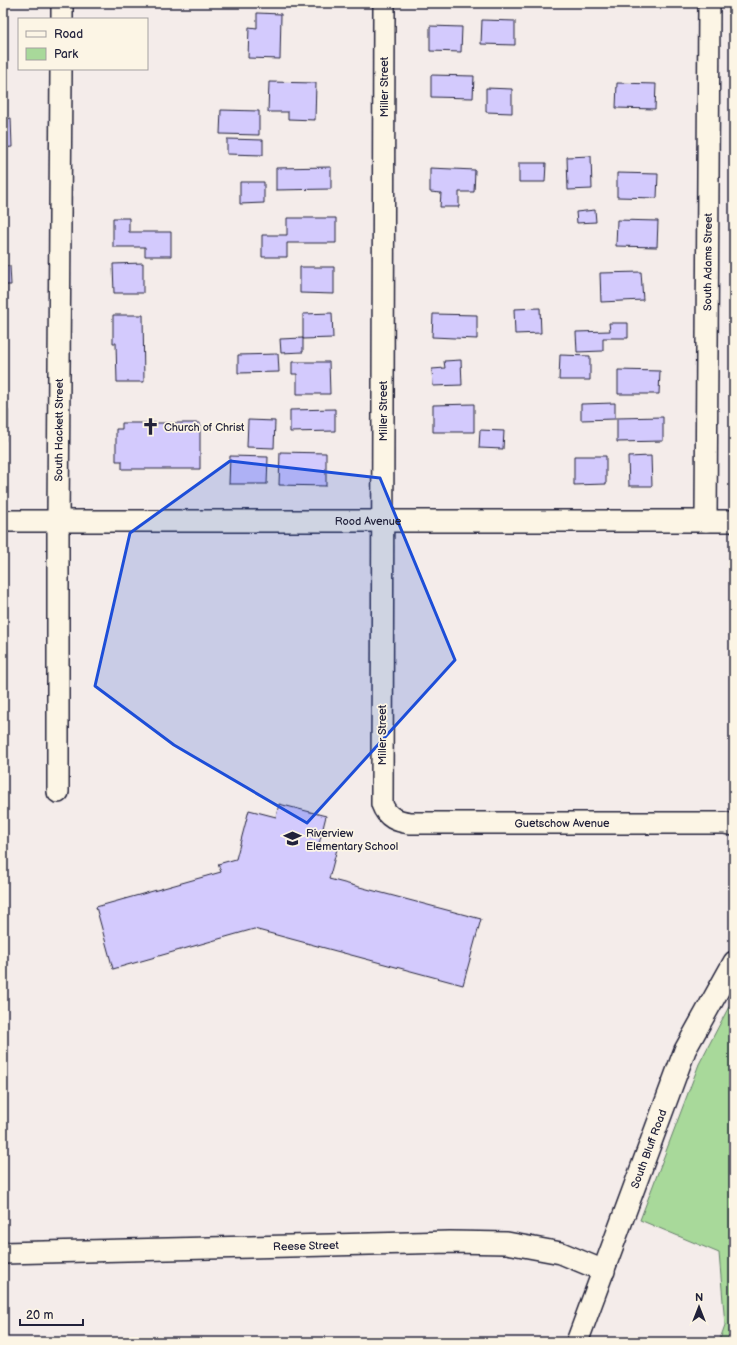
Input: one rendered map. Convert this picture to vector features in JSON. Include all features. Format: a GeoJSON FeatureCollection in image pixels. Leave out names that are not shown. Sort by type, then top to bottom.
{"type":"FeatureCollection","features":[{"type":"Feature","properties":{"kind":"street"},"geometry":{"type":"LineString","coordinates":[[62,3],[62,18]]}},
{"type":"Feature","properties":{"kind":"street","name":"Miller Street"},"geometry":{"type":"LineString","coordinates":[[384,3],[382,804],[390,817]]}},
{"type":"Feature","properties":{"kind":"street","name":"South Adams Street"},"geometry":{"type":"LineString","coordinates":[[706,521],[709,3]]}},
{"type":"Feature","properties":{"kind":"street","name":"South Hackett Street"},"geometry":{"type":"LineString","coordinates":[[58,792],[61,70]]}},
{"type":"Feature","properties":{"kind":"street","name":"Rood Avenue"},"geometry":{"type":"LineString","coordinates":[[3,521],[734,521]]}},
{"type":"Feature","properties":{"kind":"street","name":"Guetschow Avenue"},"geometry":{"type":"LineString","coordinates":[[390,817],[398,821],[410,823],[725,823],[734,825]]}},
{"type":"Feature","properties":{"kind":"street","name":"South Bluff Road"},"geometry":{"type":"LineString","coordinates":[[577,1342],[686,1050],[734,962]]}},
{"type":"Feature","properties":{"kind":"street","name":"Reese Street"},"geometry":{"type":"LineString","coordinates":[[3,1252],[450,1242],[507,1243],[561,1253],[604,1271]]}},
{"type":"Feature","properties":{"kind":"highlighted area"},"geometry":{"type":"Polygon","coordinates":[[[230,461],[380,478],[455,660],[307,823],[174,745],[95,686],[130,533],[230,461]]]}},
{"type":"Feature","properties":{"kind":"green space"},"geometry":{"type":"Polygon","coordinates":[[[734,997],[734,1342],[719,1342],[725,1325],[719,1253],[640,1220],[699,1064],[734,997]]]}},
{"type":"Feature","properties":{"kind":"building"},"geometry":{"type":"Polygon","coordinates":[[[257,13],[281,14],[280,59],[248,58],[249,27],[257,28],[257,13]]]}},
{"type":"Feature","properties":{"kind":"building"},"geometry":{"type":"Polygon","coordinates":[[[482,20],[515,21],[515,45],[481,44],[482,20]]]}},
{"type":"Feature","properties":{"kind":"building"},"geometry":{"type":"Polygon","coordinates":[[[430,26],[462,27],[461,52],[430,51],[430,26]]]}},
{"type":"Feature","properties":{"kind":"building"},"geometry":{"type":"Polygon","coordinates":[[[431,75],[474,76],[473,98],[431,97],[431,75]]]}},
{"type":"Feature","properties":{"kind":"building"},"geometry":{"type":"Polygon","coordinates":[[[3,81],[6,81],[6,107],[3,107],[3,81]]]}},
{"type":"Feature","properties":{"kind":"building"},"geometry":{"type":"Polygon","coordinates":[[[269,82],[316,83],[315,120],[288,119],[288,112],[268,112],[269,82]]]}},
{"type":"Feature","properties":{"kind":"building"},"geometry":{"type":"Polygon","coordinates":[[[617,83],[656,84],[655,109],[616,108],[617,83]]]}},
{"type":"Feature","properties":{"kind":"building"},"geometry":{"type":"Polygon","coordinates":[[[486,88],[512,89],[512,113],[486,112],[486,88]]]}},
{"type":"Feature","properties":{"kind":"building"},"geometry":{"type":"Polygon","coordinates":[[[221,110],[259,111],[259,135],[220,134],[221,110]]]}},
{"type":"Feature","properties":{"kind":"building"},"geometry":{"type":"Polygon","coordinates":[[[11,118],[12,147],[3,148],[3,119],[11,118]]]}},
{"type":"Feature","properties":{"kind":"building"},"geometry":{"type":"Polygon","coordinates":[[[227,139],[263,140],[263,155],[227,154],[227,139]]]}},
{"type":"Feature","properties":{"kind":"building"},"geometry":{"type":"Polygon","coordinates":[[[591,156],[592,189],[568,190],[567,157],[591,156]]]}},
{"type":"Feature","properties":{"kind":"building"},"geometry":{"type":"Polygon","coordinates":[[[519,163],[546,163],[545,182],[519,182],[519,163]]]}},
{"type":"Feature","properties":{"kind":"building"},"geometry":{"type":"Polygon","coordinates":[[[331,167],[331,189],[276,190],[276,168],[331,167]]]}},
{"type":"Feature","properties":{"kind":"building"},"geometry":{"type":"Polygon","coordinates":[[[430,168],[475,170],[474,192],[459,192],[459,207],[440,207],[441,193],[430,192],[430,168]]]}},
{"type":"Feature","properties":{"kind":"building"},"geometry":{"type":"Polygon","coordinates":[[[3,173],[7,173],[6,202],[3,202],[3,173]]]}},
{"type":"Feature","properties":{"kind":"building"},"geometry":{"type":"Polygon","coordinates":[[[617,173],[658,174],[657,198],[617,197],[617,173]]]}},
{"type":"Feature","properties":{"kind":"building"},"geometry":{"type":"Polygon","coordinates":[[[240,182],[264,182],[264,203],[240,204],[240,182]]]}},
{"type":"Feature","properties":{"kind":"building"},"geometry":{"type":"Polygon","coordinates":[[[595,210],[596,222],[577,223],[576,212],[595,210]]]}},
{"type":"Feature","properties":{"kind":"building"},"geometry":{"type":"Polygon","coordinates":[[[113,218],[129,218],[129,232],[171,232],[171,256],[145,256],[145,247],[113,247],[113,218]]]}},
{"type":"Feature","properties":{"kind":"building"},"geometry":{"type":"Polygon","coordinates":[[[287,218],[336,218],[336,243],[287,243],[287,257],[262,257],[262,235],[287,235],[287,218]]]}},
{"type":"Feature","properties":{"kind":"building"},"geometry":{"type":"Polygon","coordinates":[[[617,220],[658,221],[657,247],[616,246],[617,220]]]}},
{"type":"Feature","properties":{"kind":"building"},"geometry":{"type":"Polygon","coordinates":[[[143,263],[143,293],[114,293],[113,264],[143,263]]]}},
{"type":"Feature","properties":{"kind":"building"},"geometry":{"type":"Polygon","coordinates":[[[3,266],[10,266],[11,285],[6,285],[7,299],[3,299],[3,266]]]}},
{"type":"Feature","properties":{"kind":"building"},"geometry":{"type":"Polygon","coordinates":[[[300,267],[334,267],[334,294],[300,293],[300,267]]]}},
{"type":"Feature","properties":{"kind":"building"},"geometry":{"type":"Polygon","coordinates":[[[641,272],[643,300],[601,302],[600,273],[641,272]]]}},
{"type":"Feature","properties":{"kind":"building"},"geometry":{"type":"Polygon","coordinates":[[[540,308],[541,333],[515,334],[514,309],[540,308]]]}},
{"type":"Feature","properties":{"kind":"building"},"geometry":{"type":"Polygon","coordinates":[[[332,313],[333,338],[303,339],[303,314],[332,313]]]}},
{"type":"Feature","properties":{"kind":"building"},"geometry":{"type":"Polygon","coordinates":[[[433,314],[477,315],[477,339],[432,337],[433,314]]]}},
{"type":"Feature","properties":{"kind":"building"},"geometry":{"type":"Polygon","coordinates":[[[113,315],[143,315],[144,382],[117,382],[116,343],[113,343],[113,315]]]}},
{"type":"Feature","properties":{"kind":"building"},"geometry":{"type":"Polygon","coordinates":[[[609,323],[628,323],[628,338],[603,338],[603,351],[577,352],[576,332],[610,331],[609,323]]]}},
{"type":"Feature","properties":{"kind":"building"},"geometry":{"type":"Polygon","coordinates":[[[303,338],[303,352],[281,353],[280,339],[303,338]]]}},
{"type":"Feature","properties":{"kind":"building"},"geometry":{"type":"Polygon","coordinates":[[[278,354],[279,372],[238,373],[238,355],[278,354]]]}},
{"type":"Feature","properties":{"kind":"building"},"geometry":{"type":"Polygon","coordinates":[[[560,355],[590,356],[590,380],[559,380],[560,355]]]}},
{"type":"Feature","properties":{"kind":"building"},"geometry":{"type":"Polygon","coordinates":[[[461,360],[462,385],[433,386],[432,369],[445,368],[444,361],[461,360]]]}},
{"type":"Feature","properties":{"kind":"building"},"geometry":{"type":"Polygon","coordinates":[[[292,362],[329,362],[330,394],[297,394],[297,374],[292,374],[292,362]]]}},
{"type":"Feature","properties":{"kind":"building"},"geometry":{"type":"Polygon","coordinates":[[[618,370],[660,371],[659,394],[618,394],[618,370]]]}},
{"type":"Feature","properties":{"kind":"building"},"geometry":{"type":"Polygon","coordinates":[[[615,403],[615,419],[581,420],[581,404],[615,403]]]}},
{"type":"Feature","properties":{"kind":"building"},"geometry":{"type":"Polygon","coordinates":[[[474,404],[474,432],[433,432],[433,405],[474,404]]]}},
{"type":"Feature","properties":{"kind":"building"},"geometry":{"type":"Polygon","coordinates":[[[335,409],[335,431],[290,432],[290,410],[335,409]]]}},
{"type":"Feature","properties":{"kind":"building"},"geometry":{"type":"Polygon","coordinates":[[[8,410],[8,429],[5,429],[5,441],[3,441],[3,411],[8,410]]]}},
{"type":"Feature","properties":{"kind":"building"},"geometry":{"type":"Polygon","coordinates":[[[663,417],[663,441],[617,442],[617,418],[663,417]]]}},
{"type":"Feature","properties":{"kind":"building"},"geometry":{"type":"Polygon","coordinates":[[[248,420],[275,421],[274,448],[247,447],[248,420]]]}},
{"type":"Feature","properties":{"kind":"building"},"geometry":{"type":"Polygon","coordinates":[[[122,423],[200,423],[200,469],[122,469],[122,461],[116,461],[116,429],[122,429],[122,423]]]}},
{"type":"Feature","properties":{"kind":"building"},"geometry":{"type":"Polygon","coordinates":[[[480,430],[504,431],[503,449],[479,448],[480,430]]]}},
{"type":"Feature","properties":{"kind":"building"},"geometry":{"type":"Polygon","coordinates":[[[280,452],[326,453],[326,486],[279,485],[280,452]]]}},
{"type":"Feature","properties":{"kind":"building"},"geometry":{"type":"Polygon","coordinates":[[[230,456],[268,457],[267,484],[229,484],[230,456]]]}},
{"type":"Feature","properties":{"kind":"building"},"geometry":{"type":"Polygon","coordinates":[[[574,456],[606,456],[606,484],[574,485],[574,456]]]}},
{"type":"Feature","properties":{"kind":"building"},"geometry":{"type":"Polygon","coordinates":[[[651,456],[652,486],[629,486],[628,457],[651,456]]]}},
{"type":"Feature","properties":{"kind":"building"},"geometry":{"type":"Polygon","coordinates":[[[279,804],[326,816],[319,844],[337,849],[329,879],[481,919],[463,985],[254,929],[113,969],[96,907],[221,872],[218,864],[236,859],[249,810],[276,817],[279,804]]]}},
{"type":"Feature","properties":{"kind":"place","name":"Church of Christ"},"geometry":{"type":"Point","coordinates":[151,427]}},
{"type":"Feature","properties":{"kind":"place","name":"Riverview Elementary School"},"geometry":{"type":"Point","coordinates":[293,839]}}]}
